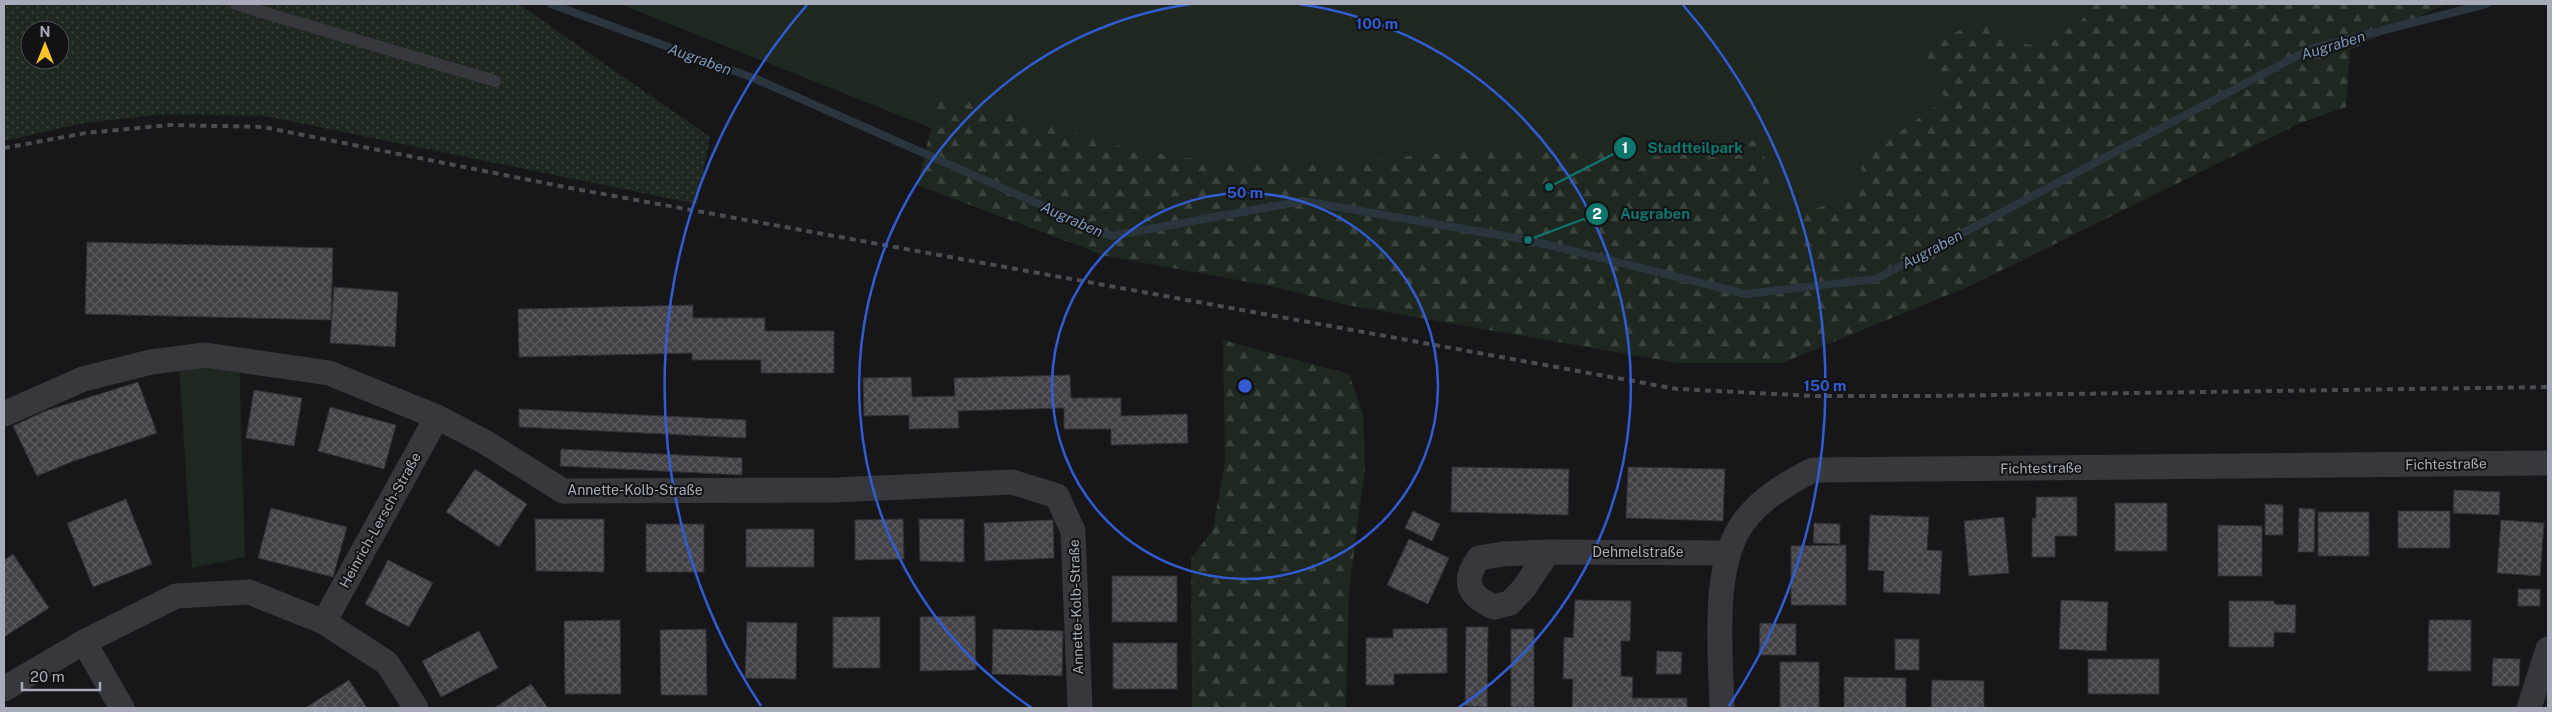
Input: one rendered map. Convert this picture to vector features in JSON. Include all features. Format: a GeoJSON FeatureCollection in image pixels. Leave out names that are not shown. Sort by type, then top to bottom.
{"type":"FeatureCollection","features":[{"type":"Feature","properties":{"kind":"street","name":"Annette-Kolb-Straße"},"geometry":{"type":"LineString","coordinates":[[4,414],[83,379],[151,362],[205,355],[329,373],[436,417],[485,442],[563,491],[836,490],[1012,482],[1057,496],[1073,531],[1080,708]]}},
{"type":"Feature","properties":{"kind":"street","name":"Heinrich-Lersch-Straße"},"geometry":{"type":"LineString","coordinates":[[324,622],[436,417]]}},
{"type":"Feature","properties":{"kind":"street","name":"Fichtestraße"},"geometry":{"type":"LineString","coordinates":[[1722,708],[1720,609],[1727,553],[1745,519],[1783,485],[1813,470],[2548,463]]}},
{"type":"Feature","properties":{"kind":"street","name":"Dehmelstraße"},"geometry":{"type":"LineString","coordinates":[[1548,552],[1727,553]]}},
{"type":"Feature","properties":{"kind":"street"},"geometry":{"type":"LineString","coordinates":[[4,689],[84,642],[176,596],[249,592],[324,622],[387,663],[416,708]]}},
{"type":"Feature","properties":{"kind":"street"},"geometry":{"type":"LineString","coordinates":[[84,642],[122,708]]}},
{"type":"Feature","properties":{"kind":"street"},"geometry":{"type":"LineString","coordinates":[[2529,708],[2548,649]]}},
{"type":"Feature","properties":{"kind":"lane"},"geometry":{"type":"LineString","coordinates":[[235,4],[495,81]]}},
{"type":"Feature","properties":{"kind":"green space"},"geometry":{"type":"Polygon","coordinates":[[[4,4],[520,5],[710,137],[697,204],[265,116],[166,114],[84,123],[4,141],[4,4]]]}},
{"type":"Feature","properties":{"kind":"green space"},"geometry":{"type":"Polygon","coordinates":[[[620,4],[2381,4],[1826,316],[929,137],[931,128],[620,4]]]}},
{"type":"Feature","properties":{"kind":"green space"},"geometry":{"type":"Polygon","coordinates":[[[2096,4],[2446,4],[2350,50],[2346,107],[2300,123],[1972,285],[1782,363],[1678,363],[1346,305],[1271,286],[1106,256],[917,185],[940,93],[1133,150],[1186,158],[1332,163],[1499,148],[1564,149],[1652,157],[1696,152],[1761,139],[1770,190],[1781,217],[1859,197],[1863,158],[1946,99],[1915,50],[1981,21],[2028,45],[2077,25],[2096,4]]]}},
{"type":"Feature","properties":{"kind":"green space"},"geometry":{"type":"Polygon","coordinates":[[[1223,340],[1349,374],[1363,414],[1365,469],[1349,591],[1346,708],[1192,708],[1191,559],[1213,529],[1225,461],[1223,340]]]}},
{"type":"Feature","properties":{"kind":"green space"},"geometry":{"type":"Polygon","coordinates":[[[239,349],[245,557],[192,568],[178,352],[239,349]]]}},
{"type":"Feature","properties":{"kind":"building"},"geometry":{"type":"Polygon","coordinates":[[[87,242],[333,248],[331,320],[85,314],[87,242]]]}},
{"type":"Feature","properties":{"kind":"building"},"geometry":{"type":"Polygon","coordinates":[[[334,287],[398,292],[395,347],[330,343],[334,287]]]}},
{"type":"Feature","properties":{"kind":"building"},"geometry":{"type":"Polygon","coordinates":[[[693,305],[693,318],[765,318],[765,331],[834,331],[834,373],[761,373],[761,360],[692,360],[692,353],[519,357],[518,309],[693,305]]]}},
{"type":"Feature","properties":{"kind":"building"},"geometry":{"type":"Polygon","coordinates":[[[1070,375],[1071,398],[1121,398],[1121,416],[1187,414],[1188,443],[1111,445],[1111,429],[1064,429],[1064,408],[958,411],[959,428],[909,429],[909,415],[864,416],[863,378],[911,377],[912,397],[955,396],[954,378],[1070,375]]]}},
{"type":"Feature","properties":{"kind":"building"},"geometry":{"type":"Polygon","coordinates":[[[138,382],[157,433],[71,462],[37,476],[13,426],[45,411],[138,382]]]}},
{"type":"Feature","properties":{"kind":"building"},"geometry":{"type":"Polygon","coordinates":[[[254,390],[302,398],[294,446],[246,438],[254,390]]]}},
{"type":"Feature","properties":{"kind":"building"},"geometry":{"type":"Polygon","coordinates":[[[330,407],[396,425],[384,469],[318,451],[330,407]]]}},
{"type":"Feature","properties":{"kind":"building"},"geometry":{"type":"Polygon","coordinates":[[[519,409],[746,420],[746,438],[519,427],[519,409]]]}},
{"type":"Feature","properties":{"kind":"building"},"geometry":{"type":"Polygon","coordinates":[[[561,449],[742,458],[742,475],[560,466],[561,449]]]}},
{"type":"Feature","properties":{"kind":"building"},"geometry":{"type":"Polygon","coordinates":[[[1452,467],[1569,469],[1568,515],[1451,512],[1452,467]]]}},
{"type":"Feature","properties":{"kind":"building"},"geometry":{"type":"Polygon","coordinates":[[[1628,467],[1725,469],[1723,521],[1626,518],[1628,467]]]}},
{"type":"Feature","properties":{"kind":"building"},"geometry":{"type":"Polygon","coordinates":[[[475,469],[527,504],[499,547],[446,512],[475,469]]]}},
{"type":"Feature","properties":{"kind":"building"},"geometry":{"type":"Polygon","coordinates":[[[2454,490],[2500,492],[2499,515],[2453,513],[2454,490]]]}},
{"type":"Feature","properties":{"kind":"building"},"geometry":{"type":"Polygon","coordinates":[[[2036,497],[2077,497],[2077,536],[2055,536],[2055,557],[2032,557],[2032,518],[2036,518],[2036,497]]]}},
{"type":"Feature","properties":{"kind":"building"},"geometry":{"type":"Polygon","coordinates":[[[126,499],[152,564],[93,587],[67,523],[126,499]]]}},
{"type":"Feature","properties":{"kind":"building"},"geometry":{"type":"Polygon","coordinates":[[[2115,503],[2167,503],[2167,551],[2115,551],[2115,503]]]}},
{"type":"Feature","properties":{"kind":"building"},"geometry":{"type":"Polygon","coordinates":[[[2265,504],[2283,505],[2283,535],[2265,535],[2265,504]]]}},
{"type":"Feature","properties":{"kind":"building"},"geometry":{"type":"Polygon","coordinates":[[[271,508],[347,527],[333,577],[258,558],[271,508]]]}},
{"type":"Feature","properties":{"kind":"building"},"geometry":{"type":"Polygon","coordinates":[[[2299,508],[2315,509],[2314,552],[2298,552],[2299,508]]]}},
{"type":"Feature","properties":{"kind":"building"},"geometry":{"type":"Polygon","coordinates":[[[1413,511],[1440,524],[1432,541],[1405,528],[1413,511]]]}},
{"type":"Feature","properties":{"kind":"building"},"geometry":{"type":"Polygon","coordinates":[[[2398,511],[2450,511],[2450,548],[2398,548],[2398,511]]]}},
{"type":"Feature","properties":{"kind":"building"},"geometry":{"type":"Polygon","coordinates":[[[2318,512],[2369,512],[2369,556],[2318,556],[2318,512]]]}},
{"type":"Feature","properties":{"kind":"building"},"geometry":{"type":"Polygon","coordinates":[[[1870,515],[1929,517],[1927,550],[1942,551],[1940,594],[1883,592],[1884,571],[1868,570],[1870,515]]]}},
{"type":"Feature","properties":{"kind":"building"},"geometry":{"type":"Polygon","coordinates":[[[2004,517],[2009,573],[1969,576],[1964,521],[2004,517]]]}},
{"type":"Feature","properties":{"kind":"building"},"geometry":{"type":"Polygon","coordinates":[[[535,519],[604,519],[604,572],[536,571],[535,519]]]}},
{"type":"Feature","properties":{"kind":"building"},"geometry":{"type":"Polygon","coordinates":[[[903,519],[904,559],[855,560],[855,520],[903,519]]]}},
{"type":"Feature","properties":{"kind":"building"},"geometry":{"type":"Polygon","coordinates":[[[919,519],[964,519],[964,562],[920,561],[919,519]]]}},
{"type":"Feature","properties":{"kind":"building"},"geometry":{"type":"Polygon","coordinates":[[[1053,520],[1054,558],[985,561],[984,523],[1053,520]]]}},
{"type":"Feature","properties":{"kind":"building"},"geometry":{"type":"Polygon","coordinates":[[[2501,520],[2544,523],[2540,576],[2497,573],[2501,520]]]}},
{"type":"Feature","properties":{"kind":"building"},"geometry":{"type":"Polygon","coordinates":[[[1814,523],[1840,524],[1840,544],[1813,543],[1814,523]]]}},
{"type":"Feature","properties":{"kind":"building"},"geometry":{"type":"Polygon","coordinates":[[[646,524],[704,524],[704,572],[646,572],[646,524]]]}},
{"type":"Feature","properties":{"kind":"building"},"geometry":{"type":"Polygon","coordinates":[[[2218,525],[2262,526],[2262,576],[2218,576],[2218,525]]]}},
{"type":"Feature","properties":{"kind":"building"},"geometry":{"type":"Polygon","coordinates":[[[746,529],[814,529],[814,567],[746,567],[746,529]]]}},
{"type":"Feature","properties":{"kind":"building"},"geometry":{"type":"Polygon","coordinates":[[[1409,539],[1449,558],[1428,604],[1387,585],[1409,539]]]}},
{"type":"Feature","properties":{"kind":"building"},"geometry":{"type":"Polygon","coordinates":[[[1846,545],[1846,605],[1791,605],[1791,546],[1846,545]]]}},
{"type":"Feature","properties":{"kind":"building"},"geometry":{"type":"Polygon","coordinates":[[[13,554],[49,608],[4,637],[4,560],[13,554]]]}},
{"type":"Feature","properties":{"kind":"building"},"geometry":{"type":"Polygon","coordinates":[[[388,560],[433,583],[409,627],[365,604],[388,560]]]}},
{"type":"Feature","properties":{"kind":"building"},"geometry":{"type":"Polygon","coordinates":[[[1112,576],[1177,576],[1177,622],[1112,622],[1112,576]]]}},
{"type":"Feature","properties":{"kind":"building"},"geometry":{"type":"Polygon","coordinates":[[[2518,589],[2540,589],[2540,606],[2518,606],[2518,589]]]}},
{"type":"Feature","properties":{"kind":"building"},"geometry":{"type":"Polygon","coordinates":[[[1575,600],[1631,601],[1630,641],[1621,641],[1621,676],[1633,677],[1632,698],[1687,698],[1687,708],[1572,708],[1573,679],[1563,679],[1564,637],[1573,638],[1575,600]]]}},
{"type":"Feature","properties":{"kind":"building"},"geometry":{"type":"Polygon","coordinates":[[[2061,600],[2108,602],[2106,651],[2059,649],[2061,600]]]}},
{"type":"Feature","properties":{"kind":"building"},"geometry":{"type":"Polygon","coordinates":[[[2229,601],[2274,601],[2274,604],[2296,605],[2295,633],[2274,632],[2274,647],[2229,647],[2229,601]]]}},
{"type":"Feature","properties":{"kind":"building"},"geometry":{"type":"Polygon","coordinates":[[[975,616],[976,670],[920,671],[920,617],[975,616]]]}},
{"type":"Feature","properties":{"kind":"building"},"geometry":{"type":"Polygon","coordinates":[[[833,617],[880,617],[880,668],[833,668],[833,617]]]}},
{"type":"Feature","properties":{"kind":"building"},"geometry":{"type":"Polygon","coordinates":[[[620,620],[621,694],[565,694],[564,621],[620,620]]]}},
{"type":"Feature","properties":{"kind":"building"},"geometry":{"type":"Polygon","coordinates":[[[2429,620],[2471,620],[2471,671],[2428,671],[2429,620]]]}},
{"type":"Feature","properties":{"kind":"building"},"geometry":{"type":"Polygon","coordinates":[[[747,622],[797,623],[796,679],[745,678],[747,622]]]}},
{"type":"Feature","properties":{"kind":"building"},"geometry":{"type":"Polygon","coordinates":[[[1760,623],[1796,624],[1796,655],[1759,655],[1760,623]]]}},
{"type":"Feature","properties":{"kind":"building"},"geometry":{"type":"Polygon","coordinates":[[[1466,627],[1488,627],[1487,707],[1465,706],[1466,627]]]}},
{"type":"Feature","properties":{"kind":"building"},"geometry":{"type":"Polygon","coordinates":[[[1447,628],[1447,673],[1394,674],[1394,685],[1366,685],[1366,638],[1393,638],[1393,629],[1447,628]]]}},
{"type":"Feature","properties":{"kind":"building"},"geometry":{"type":"Polygon","coordinates":[[[706,629],[707,695],[661,695],[660,630],[706,629]]]}},
{"type":"Feature","properties":{"kind":"building"},"geometry":{"type":"Polygon","coordinates":[[[993,629],[1063,631],[1062,676],[992,674],[993,629]]]}},
{"type":"Feature","properties":{"kind":"building"},"geometry":{"type":"Polygon","coordinates":[[[1511,629],[1534,629],[1534,707],[1511,707],[1511,629]]]}},
{"type":"Feature","properties":{"kind":"building"},"geometry":{"type":"Polygon","coordinates":[[[479,631],[498,668],[441,697],[422,661],[479,631]]]}},
{"type":"Feature","properties":{"kind":"building"},"geometry":{"type":"Polygon","coordinates":[[[1895,639],[1919,639],[1919,670],[1895,670],[1895,639]]]}},
{"type":"Feature","properties":{"kind":"building"},"geometry":{"type":"Polygon","coordinates":[[[1113,643],[1177,643],[1177,689],[1113,689],[1113,643]]]}},
{"type":"Feature","properties":{"kind":"building"},"geometry":{"type":"Polygon","coordinates":[[[1657,651],[1682,652],[1681,674],[1656,674],[1657,651]]]}},
{"type":"Feature","properties":{"kind":"building"},"geometry":{"type":"Polygon","coordinates":[[[2493,658],[2520,659],[2519,686],[2492,686],[2493,658]]]}},
{"type":"Feature","properties":{"kind":"building"},"geometry":{"type":"Polygon","coordinates":[[[2088,659],[2159,659],[2159,694],[2088,694],[2088,659]]]}},
{"type":"Feature","properties":{"kind":"building"},"geometry":{"type":"Polygon","coordinates":[[[1780,662],[1819,662],[1819,708],[1780,708],[1780,662]]]}},
{"type":"Feature","properties":{"kind":"building"},"geometry":{"type":"Polygon","coordinates":[[[1844,677],[1906,678],[1906,708],[1844,708],[1844,677]]]}},
{"type":"Feature","properties":{"kind":"building"},"geometry":{"type":"Polygon","coordinates":[[[349,680],[367,708],[305,708],[349,680]]]}},
{"type":"Feature","properties":{"kind":"building"},"geometry":{"type":"Polygon","coordinates":[[[1932,680],[1984,681],[1984,708],[1931,708],[1932,680]]]}},
{"type":"Feature","properties":{"kind":"building"},"geometry":{"type":"Polygon","coordinates":[[[531,684],[548,708],[494,708],[531,684]]]}},
{"type":"Feature","properties":{"kind":"waterway","name":"Augraben"},"geometry":{"type":"LineString","coordinates":[[551,4],[756,79],[1111,236],[1303,201],[1528,240],[1746,294],[1876,279],[2310,49],[2486,4]]}},
{"type":"Feature","properties":{"kind":"railway"},"geometry":{"type":"LineString","coordinates":[[4,148],[86,133],[170,125],[263,127],[570,188],[1677,389],[1816,396],[1926,396],[2548,387]]}},
{"type":"Feature","properties":{"kind":"place","name":"Stadtteilpark"},"geometry":{"type":"Point","coordinates":[1549,187]}},
{"type":"Feature","properties":{"kind":"place","name":"Augraben"},"geometry":{"type":"Point","coordinates":[1528,240]}}]}
